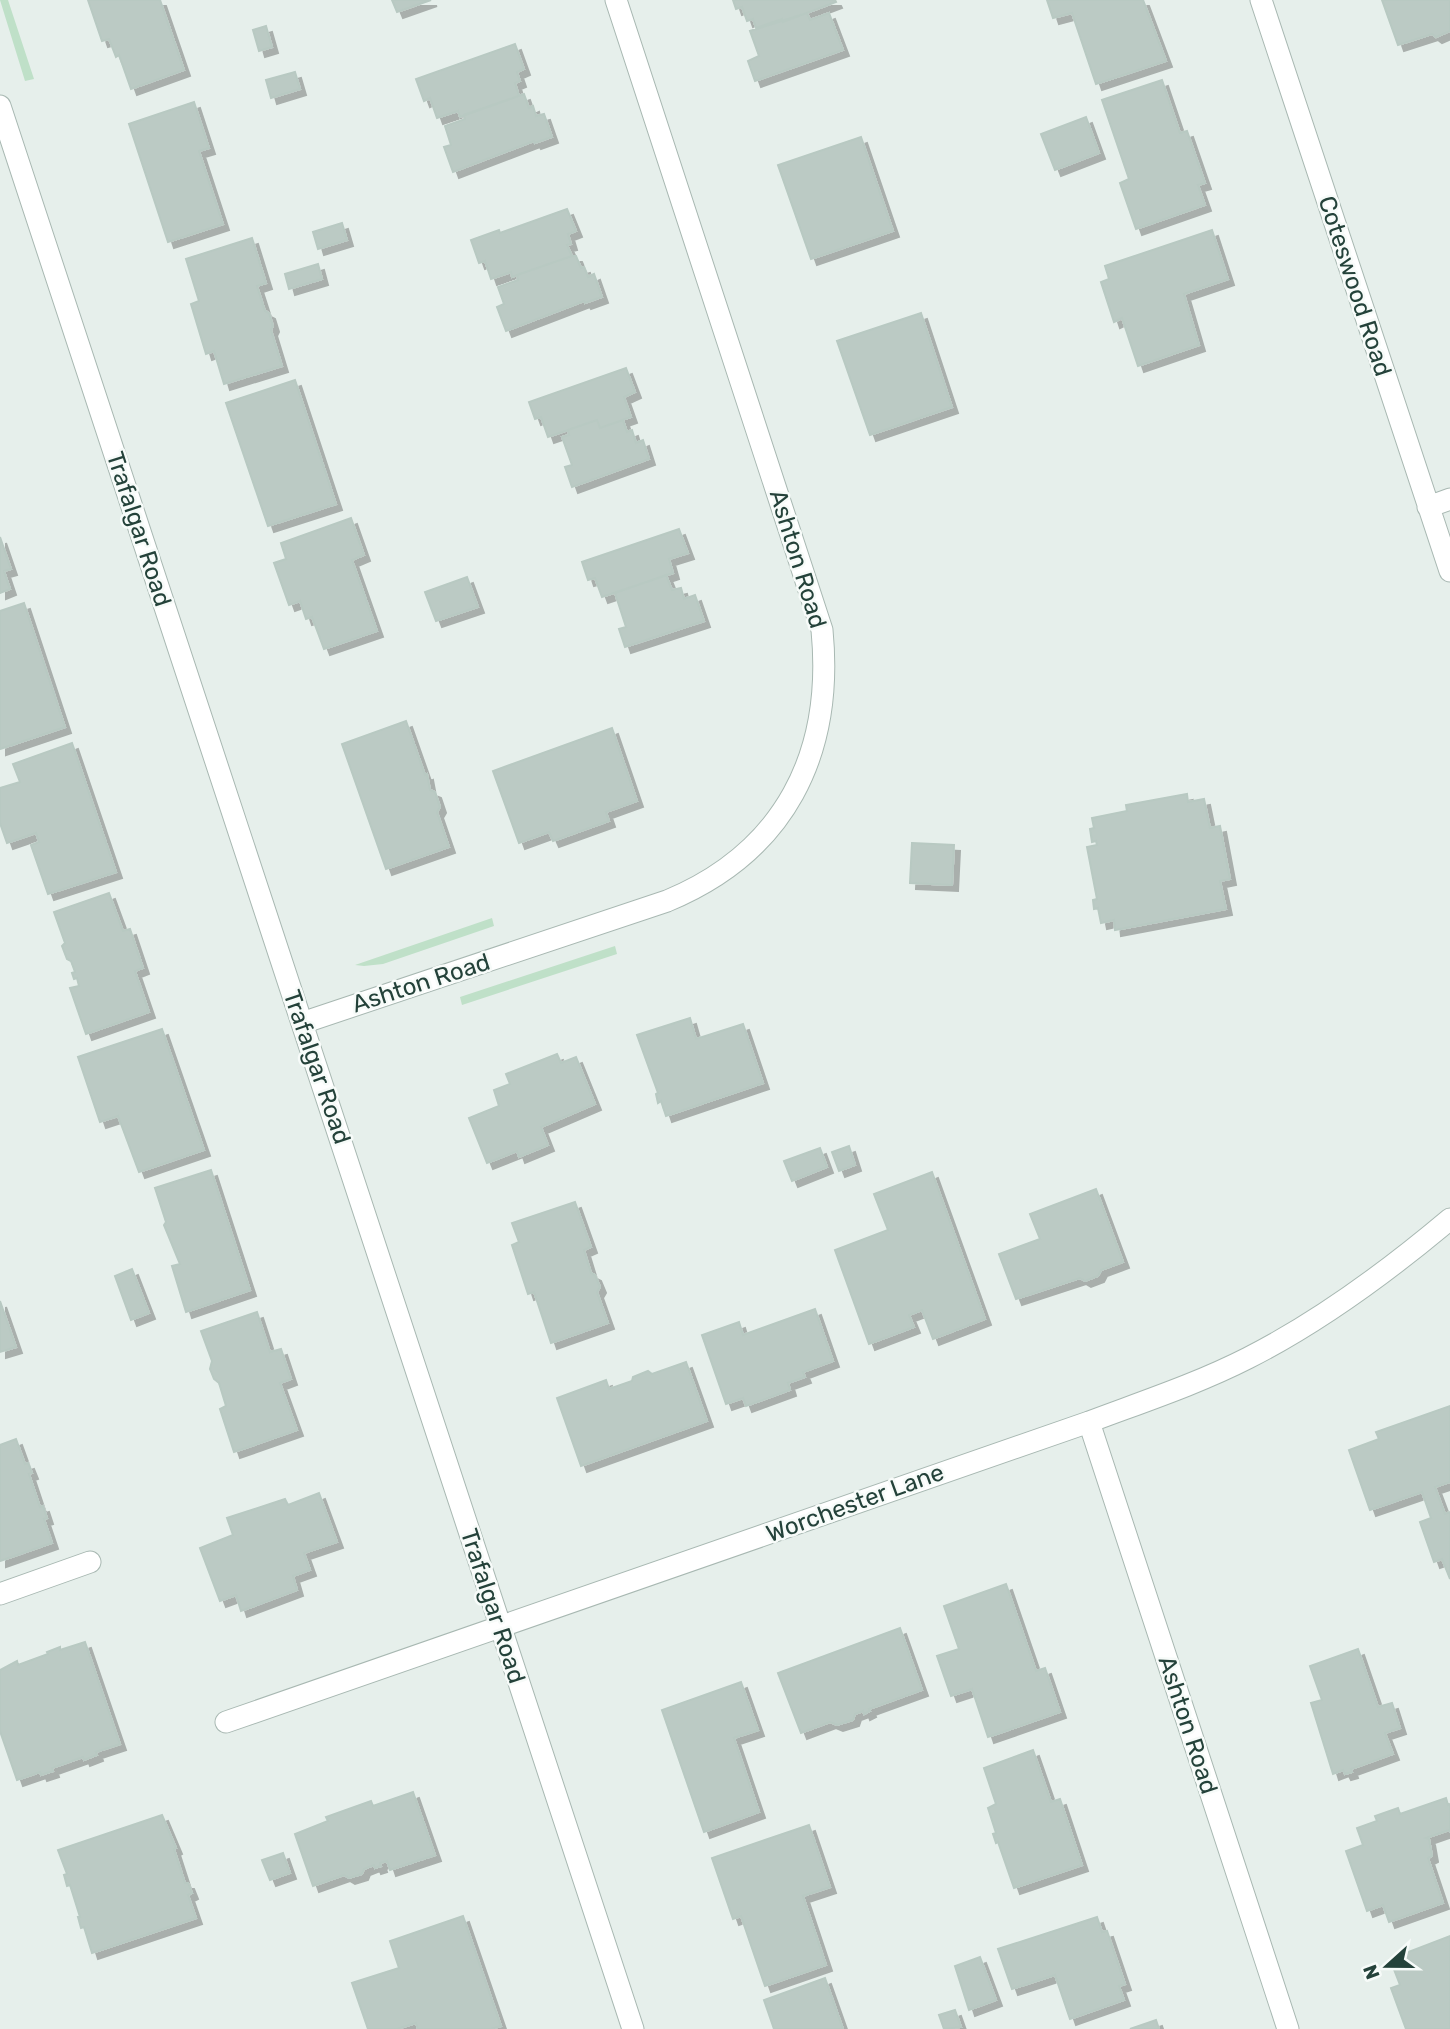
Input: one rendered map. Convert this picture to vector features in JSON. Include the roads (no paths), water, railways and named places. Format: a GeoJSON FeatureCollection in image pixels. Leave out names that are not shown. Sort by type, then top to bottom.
{"type":"FeatureCollection","features":[{"type":"Feature","properties":{"kind":"street","name":"Ashton Road"},"geometry":{"type":"LineString","coordinates":[[302,1023],[692,891],[733,865],[755,846],[775,822],[794,793],[814,744],[824,702],[825,662],[822,630],[616,0]]}},
{"type":"Feature","properties":{"kind":"street","name":"Coteswood Road"},"geometry":{"type":"LineString","coordinates":[[1261,0],[1450,571]]}},
{"type":"Feature","properties":{"kind":"street","name":"Trafalgar Road"},"geometry":{"type":"LineString","coordinates":[[0,106],[633,2029]]}},
{"type":"Feature","properties":{"kind":"street"},"geometry":{"type":"LineString","coordinates":[[1428,507],[1450,499]]}},
{"type":"Feature","properties":{"kind":"street","name":"Worchester Lane"},"geometry":{"type":"LineString","coordinates":[[226,1722],[1089,1422],[1191,1384],[1248,1358],[1345,1300],[1395,1265],[1450,1219]]}},
{"type":"Feature","properties":{"kind":"street","name":"Ashton Road"},"geometry":{"type":"LineString","coordinates":[[1089,1422],[1288,2029]]}},
{"type":"Feature","properties":{"kind":"street"},"geometry":{"type":"LineString","coordinates":[[0,1594],[90,1562]]}}]}
